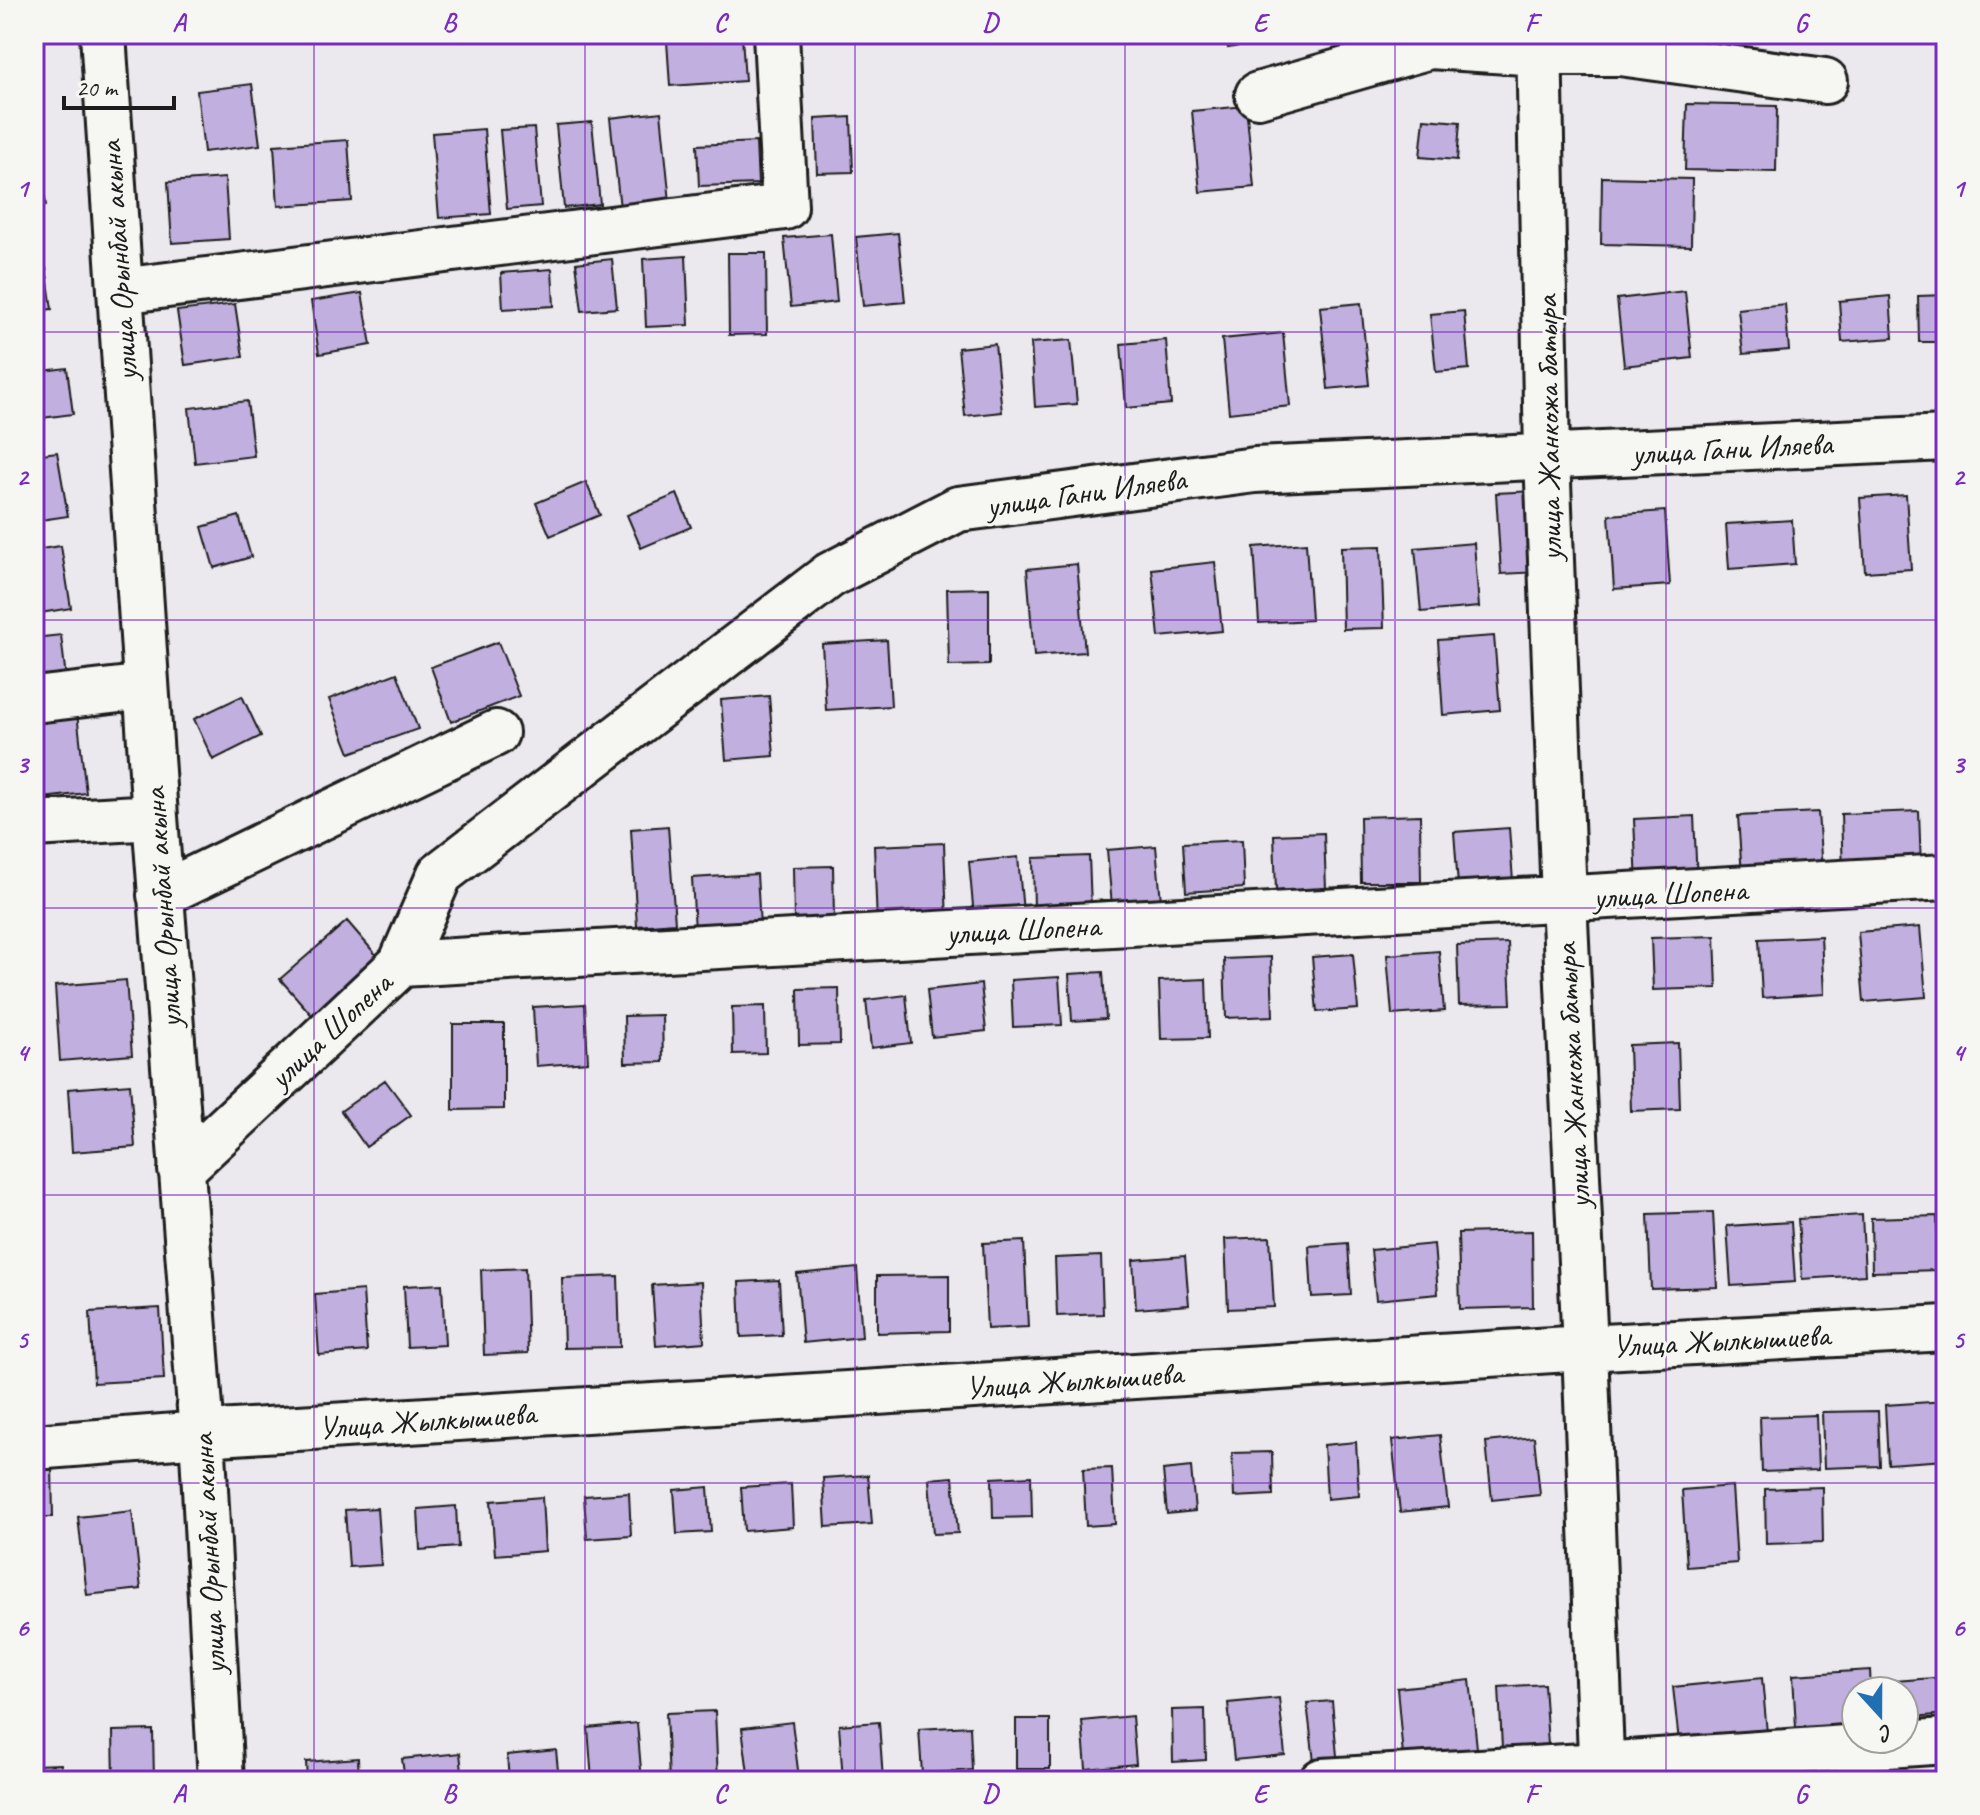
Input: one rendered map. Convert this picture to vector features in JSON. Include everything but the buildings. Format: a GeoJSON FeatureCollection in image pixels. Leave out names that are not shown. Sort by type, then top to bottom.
{"type":"FeatureCollection","features":[{"type":"Feature","properties":{"kind":"street","name":"улица Орынбай акына"},"geometry":{"type":"LineString","coordinates":[[103,34],[160,895],[202,1434],[221,1781]]}},
{"type":"Feature","properties":{"kind":"street"},"geometry":{"type":"LineString","coordinates":[[120,291],[785,207],[776,34]]}},
{"type":"Feature","properties":{"kind":"street"},"geometry":{"type":"LineString","coordinates":[[1258,95],[1430,46],[1540,44],[1825,81]]}},
{"type":"Feature","properties":{"kind":"street","name":"улица Жанкожа батыра"},"geometry":{"type":"LineString","coordinates":[[1540,44],[1547,456],[1602,1773]]}},
{"type":"Feature","properties":{"kind":"street","name":"улица Гани Иляева"},"geometry":{"type":"LineString","coordinates":[[401,964],[440,874],[830,575],[958,509],[1255,470],[1946,438]]}},
{"type":"Feature","properties":{"kind":"street"},"geometry":{"type":"LineString","coordinates":[[34,700],[146,687]]}},
{"type":"Feature","properties":{"kind":"street"},"geometry":{"type":"LineString","coordinates":[[160,895],[496,733]]}},
{"type":"Feature","properties":{"kind":"street"},"geometry":{"type":"LineString","coordinates":[[34,824],[155,817]]}},
{"type":"Feature","properties":{"kind":"street","name":"улица Шопена"},"geometry":{"type":"LineString","coordinates":[[181,1170],[401,964],[1946,877]]}},
{"type":"Feature","properties":{"kind":"street","name":"Улица Жылкышиева"},"geometry":{"type":"LineString","coordinates":[[34,1447],[202,1434],[1946,1328]]}},
{"type":"Feature","properties":{"kind":"street"},"geometry":{"type":"LineString","coordinates":[[1322,1781],[1602,1773],[1946,1741]]}}]}
